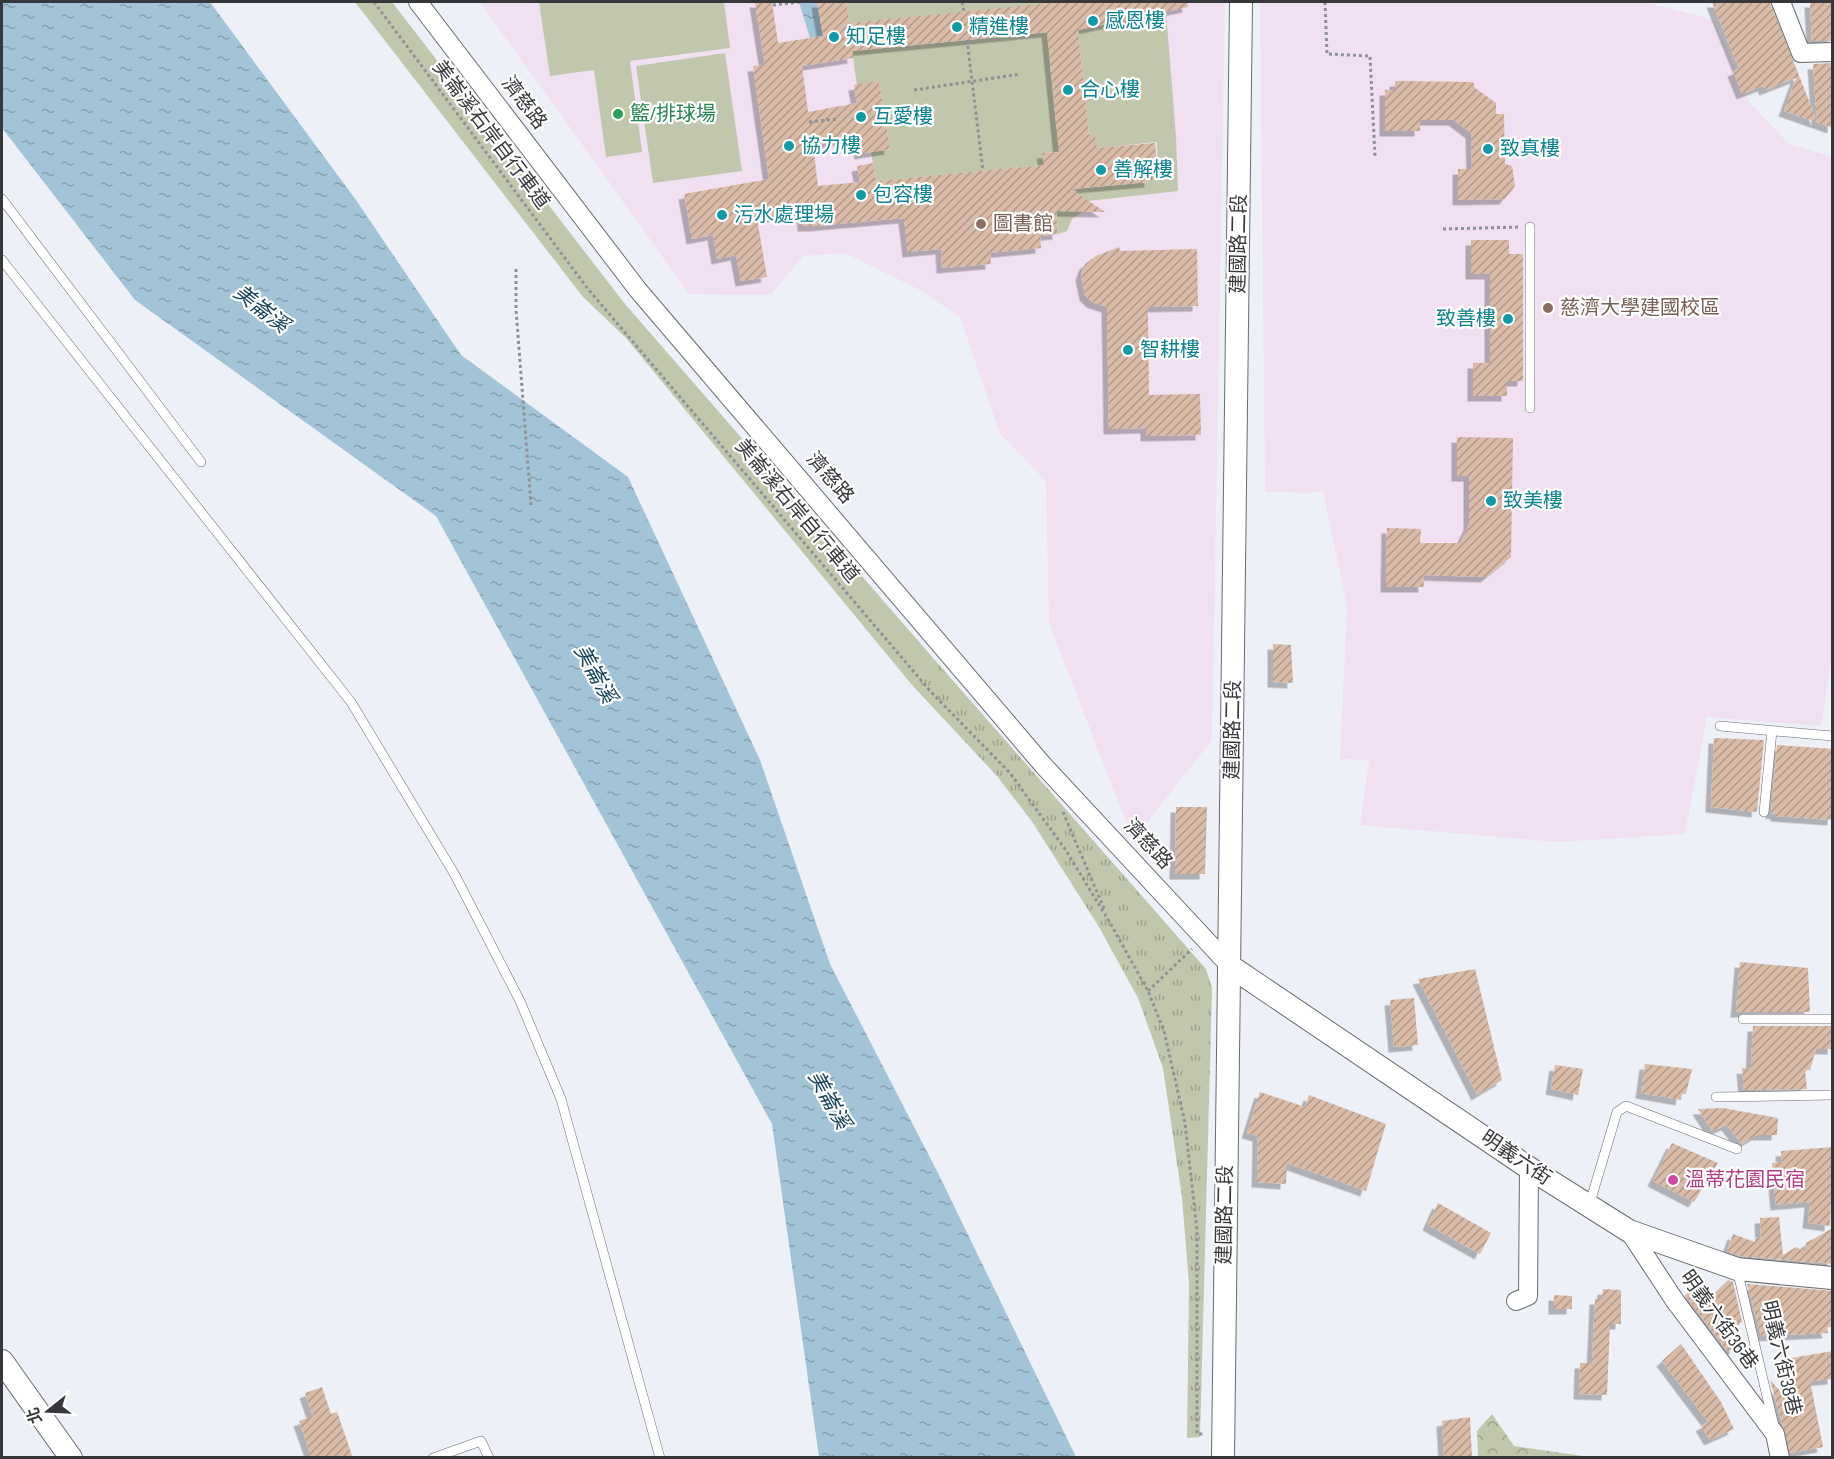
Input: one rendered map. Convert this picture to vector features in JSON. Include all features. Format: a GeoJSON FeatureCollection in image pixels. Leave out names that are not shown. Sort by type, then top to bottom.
{"type":"FeatureCollection","features":[{"type":"Feature","properties":{"kind":"street","name":"濟慈路"},"geometry":{"type":"LineString","coordinates":[[418,2],[638,290],[1065,789],[1230,966]]}},
{"type":"Feature","properties":{"kind":"street","name":"建國路二段"},"geometry":{"type":"LineString","coordinates":[[1224,1447],[1224,1250],[1230,966],[1241,2]]}},
{"type":"Feature","properties":{"kind":"street"},"geometry":{"type":"LineString","coordinates":[[1781,2],[1801,53],[1833,52]]}},
{"type":"Feature","properties":{"kind":"street","name":"明義六街"},"geometry":{"type":"LineString","coordinates":[[1230,966],[1529,1168],[1629,1231],[1737,1269],[1833,1278]]}},
{"type":"Feature","properties":{"kind":"street"},"geometry":{"type":"LineString","coordinates":[[1516,1301],[1528,1296],[1529,1168]]}},
{"type":"Feature","properties":{"kind":"street","name":"明義六街36巷"},"geometry":{"type":"LineString","coordinates":[[1629,1231],[1675,1301],[1776,1434]]}},
{"type":"Feature","properties":{"kind":"street"},"geometry":{"type":"LineString","coordinates":[[2,1361],[71,1458]]}},
{"type":"Feature","properties":{"kind":"street","name":"明義六街38巷"},"geometry":{"type":"LineString","coordinates":[[1776,1434],[1780,1458]]}},
{"type":"Feature","properties":{"kind":"lane"},"geometry":{"type":"LineString","coordinates":[[2,199],[201,462]]}},
{"type":"Feature","properties":{"kind":"lane"},"geometry":{"type":"LineString","coordinates":[[1530,227],[1530,408]]}},
{"type":"Feature","properties":{"kind":"lane"},"geometry":{"type":"LineString","coordinates":[[2,260],[351,702],[455,875],[520,1000],[561,1099],[660,1458]]}},
{"type":"Feature","properties":{"kind":"lane"},"geometry":{"type":"LineString","coordinates":[[1720,726],[1833,736]]}},
{"type":"Feature","properties":{"kind":"lane"},"geometry":{"type":"LineString","coordinates":[[1764,812],[1772,731]]}},
{"type":"Feature","properties":{"kind":"lane"},"geometry":{"type":"LineString","coordinates":[[1743,1019],[1833,1019]]}},
{"type":"Feature","properties":{"kind":"lane"},"geometry":{"type":"LineString","coordinates":[[1716,1097],[1833,1095]]}},
{"type":"Feature","properties":{"kind":"lane"},"geometry":{"type":"LineString","coordinates":[[1589,1206],[1617,1112],[1626,1106],[1737,1149]]}},
{"type":"Feature","properties":{"kind":"lane","name":"明義六街38巷"},"geometry":{"type":"LineString","coordinates":[[1737,1269],[1776,1434]]}},
{"type":"Feature","properties":{"kind":"lane"},"geometry":{"type":"LineString","coordinates":[[433,1458],[481,1441],[489,1458]]}},
{"type":"Feature","properties":{"kind":"path","name":"美崙溪右岸自行車道"},"geometry":{"type":"LineString","coordinates":[[374,2],[588,289],[932,693],[1010,773],[1065,849],[1109,921]]}},
{"type":"Feature","properties":{"kind":"path"},"geometry":{"type":"LineString","coordinates":[[773,5],[800,2]]}},
{"type":"Feature","properties":{"kind":"path"},"geometry":{"type":"LineString","coordinates":[[962,2],[964,12]]}},
{"type":"Feature","properties":{"kind":"path"},"geometry":{"type":"LineString","coordinates":[[1325,2],[1327,54],[1370,56],[1375,156]]}},
{"type":"Feature","properties":{"kind":"path"},"geometry":{"type":"LineString","coordinates":[[967,40],[983,171]]}},
{"type":"Feature","properties":{"kind":"path"},"geometry":{"type":"LineString","coordinates":[[915,90],[1021,74]]}},
{"type":"Feature","properties":{"kind":"path"},"geometry":{"type":"LineString","coordinates":[[809,122],[838,119]]}},
{"type":"Feature","properties":{"kind":"path"},"geometry":{"type":"LineString","coordinates":[[1443,229],[1530,227]]}},
{"type":"Feature","properties":{"kind":"path"},"geometry":{"type":"LineString","coordinates":[[516,270],[516,309],[531,505]]}},
{"type":"Feature","properties":{"kind":"path"},"geometry":{"type":"LineString","coordinates":[[1065,789],[1057,797],[1109,921],[1148,991],[1164,1030],[1176,1077],[1187,1135],[1197,1230],[1197,1434],[1224,1447]]}},
{"type":"Feature","properties":{"kind":"path"},"geometry":{"type":"LineString","coordinates":[[1148,991],[1204,938]]}},
{"type":"Feature","properties":{"kind":"shaded area"},"geometry":{"type":"Polygon","coordinates":[[[480,2],[1225,2],[1212,740],[1133,840],[1049,623],[1046,481],[1000,434],[960,317],[920,290],[845,253],[803,256],[771,295],[689,294],[480,2]]]}},
{"type":"Feature","properties":{"kind":"shaded area","name":"慈濟大學建國校區"},"geometry":{"type":"Polygon","coordinates":[[[1260,2],[1646,2],[1714,20],[1751,104],[1789,144],[1832,157],[1832,657],[1821,726],[1707,717],[1685,834],[1557,842],[1360,825],[1369,760],[1340,759],[1347,607],[1323,491],[1265,492],[1260,2]]]}},
{"type":"Feature","properties":{"kind":"green space"},"geometry":{"type":"Polygon","coordinates":[[[355,2],[392,2],[625,304],[934,659],[912,685],[626,338],[583,297],[355,2]]]}},
{"type":"Feature","properties":{"kind":"green space","name":"籃/排球場"},"geometry":{"type":"Polygon","coordinates":[[[539,2],[724,2],[730,48],[630,61],[642,152],[606,157],[594,70],[550,76],[539,2]]]}},
{"type":"Feature","properties":{"kind":"green space"},"geometry":{"type":"Polygon","coordinates":[[[847,2],[1062,2],[1063,3],[849,23],[847,2]]]}},
{"type":"Feature","properties":{"kind":"green space"},"geometry":{"type":"Polygon","coordinates":[[[1166,12],[1178,191],[1079,202],[1076,189],[1150,182],[1149,175],[1158,173],[1157,142],[1097,148],[1095,135],[1089,135],[1078,30],[1166,12]]]}},
{"type":"Feature","properties":{"kind":"green space"},"geometry":{"type":"Polygon","coordinates":[[[1065,31],[1049,55],[1056,128],[1083,149],[1043,153],[1044,165],[876,181],[871,152],[890,149],[879,81],[857,85],[852,51],[1065,31]]]}},
{"type":"Feature","properties":{"kind":"green space"},"geometry":{"type":"Polygon","coordinates":[[[725,53],[742,171],[653,183],[636,66],[725,53]]]}},
{"type":"Feature","properties":{"kind":"green space"},"geometry":{"type":"Polygon","coordinates":[[[1054,182],[1084,211],[1072,219],[1067,231],[1058,234],[1054,182]]]}},
{"type":"Feature","properties":{"kind":"green space"},"geometry":{"type":"Polygon","coordinates":[[[934,659],[1206,969],[1212,988],[1200,1437],[1187,1438],[1189,1284],[1182,1197],[1163,1068],[1138,998],[1099,927],[1033,823],[997,776],[912,685],[934,659]]]}},
{"type":"Feature","properties":{"kind":"green space"},"geometry":{"type":"Polygon","coordinates":[[[1492,1414],[1514,1446],[1590,1457],[1478,1457],[1477,1431],[1492,1414]]]}},
{"type":"Feature","properties":{"kind":"water","name":"美崙溪"},"geometry":{"type":"Polygon","coordinates":[[[2,2],[210,2],[356,200],[461,355],[628,477],[760,760],[830,964],[939,1175],[1076,1457],[819,1457],[772,1124],[436,516],[135,300],[2,128],[2,2]]]}},
{"type":"Feature","properties":{"kind":"water"},"geometry":{"type":"Polygon","coordinates":[[[799,2],[817,2],[823,36],[810,38],[799,2]]]}},
{"type":"Feature","properties":{"kind":"building"},"geometry":{"type":"Polygon","coordinates":[[[755,2],[772,2],[778,43],[823,36],[817,2],[847,2],[849,23],[1062,2],[1187,2],[1188,7],[1078,30],[1089,135],[1095,135],[1097,148],[1155,143],[1158,174],[1149,175],[1150,182],[1071,189],[1105,212],[1056,211],[1058,234],[1040,236],[1041,248],[990,253],[991,264],[942,268],[941,249],[908,252],[904,218],[814,226],[803,226],[802,213],[757,219],[767,277],[741,281],[736,255],[717,259],[713,235],[692,239],[684,194],[769,179],[753,66],[765,65],[755,2]],[[1047,32],[852,51],[853,58],[802,66],[808,112],[857,103],[854,85],[879,81],[890,149],[860,154],[858,137],[813,145],[818,186],[860,182],[857,166],[873,163],[876,181],[1044,165],[1042,153],[1059,152],[1047,32]]]}},
{"type":"Feature","properties":{"kind":"building"},"geometry":{"type":"Polygon","coordinates":[[[1712,2],[1770,2],[1817,121],[1813,64],[1833,63],[1833,128],[1784,111],[1796,78],[1765,90],[1763,86],[1742,94],[1733,71],[1739,69],[1712,2]]]}},
{"type":"Feature","properties":{"kind":"building"},"geometry":{"type":"Polygon","coordinates":[[[1810,2],[1833,2],[1833,41],[1812,41],[1810,2]]]}},
{"type":"Feature","properties":{"kind":"building","name":"致真樓"},"geometry":{"type":"Polygon","coordinates":[[[1395,81],[1473,82],[1475,88],[1496,103],[1496,114],[1504,114],[1505,164],[1512,166],[1515,186],[1505,199],[1458,200],[1458,169],[1472,169],[1471,133],[1454,120],[1420,120],[1420,131],[1385,131],[1385,90],[1395,90],[1395,81]]]}},
{"type":"Feature","properties":{"kind":"building","name":"致善樓"},"geometry":{"type":"Polygon","coordinates":[[[1471,240],[1509,240],[1509,254],[1523,254],[1523,381],[1507,381],[1507,396],[1473,396],[1473,363],[1490,363],[1490,274],[1471,274],[1471,240]]]}},
{"type":"Feature","properties":{"kind":"building","name":"智耕樓"},"geometry":{"type":"Polygon","coordinates":[[[1119,247],[1120,251],[1197,249],[1198,306],[1148,307],[1149,395],[1200,394],[1201,435],[1146,436],[1146,428],[1109,429],[1107,307],[1092,302],[1085,295],[1081,275],[1085,264],[1096,256],[1119,247]]]}},
{"type":"Feature","properties":{"kind":"building","name":"致美樓"},"geometry":{"type":"Polygon","coordinates":[[[1457,437],[1513,438],[1511,557],[1486,577],[1423,575],[1424,587],[1386,587],[1387,528],[1421,529],[1420,543],[1460,543],[1469,525],[1469,476],[1457,476],[1457,437]]]}},
{"type":"Feature","properties":{"kind":"building"},"geometry":{"type":"Polygon","coordinates":[[[1273,644],[1291,645],[1293,683],[1273,682],[1273,644]]]}},
{"type":"Feature","properties":{"kind":"building"},"geometry":{"type":"Polygon","coordinates":[[[1714,738],[1764,740],[1757,812],[1711,807],[1714,738]]]}},
{"type":"Feature","properties":{"kind":"building"},"geometry":{"type":"Polygon","coordinates":[[[1777,745],[1833,749],[1833,820],[1776,816],[1771,813],[1777,745]]]}},
{"type":"Feature","properties":{"kind":"building"},"geometry":{"type":"Polygon","coordinates":[[[1176,807],[1207,807],[1205,874],[1175,874],[1176,807]]]}},
{"type":"Feature","properties":{"kind":"building"},"geometry":{"type":"Polygon","coordinates":[[[1740,962],[1808,968],[1810,1012],[1736,1012],[1740,962]]]}},
{"type":"Feature","properties":{"kind":"building"},"geometry":{"type":"Polygon","coordinates":[[[1475,969],[1502,1080],[1477,1095],[1418,979],[1475,969]]]}},
{"type":"Feature","properties":{"kind":"building"},"geometry":{"type":"Polygon","coordinates":[[[1414,998],[1418,1045],[1394,1047],[1390,1000],[1414,998]]]}},
{"type":"Feature","properties":{"kind":"building"},"geometry":{"type":"Polygon","coordinates":[[[1753,1026],[1833,1026],[1833,1049],[1816,1049],[1810,1070],[1805,1070],[1807,1089],[1744,1090],[1742,1068],[1751,1069],[1753,1026]]]}},
{"type":"Feature","properties":{"kind":"building"},"geometry":{"type":"Polygon","coordinates":[[[1645,1064],[1692,1069],[1686,1094],[1682,1094],[1681,1100],[1641,1093],[1645,1064]]]}},
{"type":"Feature","properties":{"kind":"building"},"geometry":{"type":"Polygon","coordinates":[[[1555,1065],[1583,1069],[1578,1095],[1551,1089],[1555,1065]]]}},
{"type":"Feature","properties":{"kind":"building"},"geometry":{"type":"Polygon","coordinates":[[[1260,1092],[1305,1107],[1309,1095],[1386,1124],[1366,1191],[1287,1163],[1286,1184],[1257,1182],[1258,1136],[1247,1133],[1260,1092]]]}},
{"type":"Feature","properties":{"kind":"building"},"geometry":{"type":"Polygon","coordinates":[[[1723,1108],[1778,1118],[1777,1135],[1757,1135],[1742,1144],[1727,1125],[1712,1131],[1698,1109],[1723,1108]]]}},
{"type":"Feature","properties":{"kind":"building"},"geometry":{"type":"Polygon","coordinates":[[[1672,1143],[1718,1163],[1694,1202],[1653,1181],[1672,1143]]]}},
{"type":"Feature","properties":{"kind":"building"},"geometry":{"type":"Polygon","coordinates":[[[1833,1147],[1830,1226],[1808,1223],[1810,1202],[1776,1205],[1772,1163],[1782,1162],[1781,1151],[1833,1147]]]}},
{"type":"Feature","properties":{"kind":"building"},"geometry":{"type":"Polygon","coordinates":[[[1438,1203],[1491,1233],[1480,1254],[1428,1225],[1438,1203]]]}},
{"type":"Feature","properties":{"kind":"building"},"geometry":{"type":"Polygon","coordinates":[[[1779,1217],[1783,1255],[1796,1247],[1805,1252],[1806,1243],[1833,1228],[1833,1264],[1740,1256],[1727,1251],[1733,1234],[1755,1242],[1756,1237],[1761,1239],[1760,1218],[1779,1217]]]}},
{"type":"Feature","properties":{"kind":"building"},"geometry":{"type":"Polygon","coordinates":[[[1728,1280],[1733,1282],[1742,1322],[1728,1333],[1735,1342],[1735,1349],[1727,1351],[1685,1295],[1701,1283],[1711,1297],[1728,1280]]]}},
{"type":"Feature","properties":{"kind":"building"},"geometry":{"type":"Polygon","coordinates":[[[1747,1284],[1833,1291],[1833,1327],[1826,1327],[1828,1333],[1761,1336],[1747,1284]]]}},
{"type":"Feature","properties":{"kind":"building"},"geometry":{"type":"Polygon","coordinates":[[[1603,1289],[1621,1290],[1621,1324],[1610,1324],[1607,1395],[1579,1394],[1580,1363],[1592,1363],[1595,1299],[1602,1299],[1603,1289]]]}},
{"type":"Feature","properties":{"kind":"building"},"geometry":{"type":"Polygon","coordinates":[[[1554,1295],[1572,1296],[1572,1309],[1554,1309],[1554,1295]]]}},
{"type":"Feature","properties":{"kind":"building"},"geometry":{"type":"Polygon","coordinates":[[[1681,1344],[1721,1402],[1734,1429],[1710,1440],[1701,1426],[1708,1422],[1662,1361],[1681,1344]]]}},
{"type":"Feature","properties":{"kind":"building"},"geometry":{"type":"Polygon","coordinates":[[[1833,1351],[1833,1379],[1810,1381],[1823,1447],[1790,1453],[1770,1380],[1781,1392],[1792,1390],[1786,1359],[1833,1351]]]}},
{"type":"Feature","properties":{"kind":"building"},"geometry":{"type":"Polygon","coordinates":[[[322,1387],[331,1414],[337,1412],[353,1458],[312,1458],[299,1421],[313,1416],[305,1393],[322,1387]]]}},
{"type":"Feature","properties":{"kind":"building"},"geometry":{"type":"Polygon","coordinates":[[[1470,1417],[1472,1458],[1444,1458],[1442,1421],[1470,1417]]]}},
{"type":"Feature","properties":{"kind":"place","name":"感恩樓"},"geometry":{"type":"Point","coordinates":[1093,21]}},
{"type":"Feature","properties":{"kind":"place","name":"精進樓"},"geometry":{"type":"Point","coordinates":[957,27]}},
{"type":"Feature","properties":{"kind":"place","name":"知足樓"},"geometry":{"type":"Point","coordinates":[834,37]}},
{"type":"Feature","properties":{"kind":"place","name":"合心樓"},"geometry":{"type":"Point","coordinates":[1068,90]}},
{"type":"Feature","properties":{"kind":"place","name":"籃/排球場"},"geometry":{"type":"Point","coordinates":[618,114]}},
{"type":"Feature","properties":{"kind":"place","name":"互愛樓"},"geometry":{"type":"Point","coordinates":[861,117]}},
{"type":"Feature","properties":{"kind":"place","name":"協力樓"},"geometry":{"type":"Point","coordinates":[789,146]}},
{"type":"Feature","properties":{"kind":"place","name":"致真樓"},"geometry":{"type":"Point","coordinates":[1488,149]}},
{"type":"Feature","properties":{"kind":"place","name":"善解樓"},"geometry":{"type":"Point","coordinates":[1101,170]}},
{"type":"Feature","properties":{"kind":"place","name":"包容樓"},"geometry":{"type":"Point","coordinates":[861,195]}},
{"type":"Feature","properties":{"kind":"place","name":"污水處理場"},"geometry":{"type":"Point","coordinates":[722,215]}},
{"type":"Feature","properties":{"kind":"place","name":"圖書館"},"geometry":{"type":"Point","coordinates":[981,224]}},
{"type":"Feature","properties":{"kind":"place","name":"慈濟大學建國校區"},"geometry":{"type":"Point","coordinates":[1548,308]}},
{"type":"Feature","properties":{"kind":"place","name":"致善樓"},"geometry":{"type":"Point","coordinates":[1508,319]}},
{"type":"Feature","properties":{"kind":"place","name":"智耕樓"},"geometry":{"type":"Point","coordinates":[1128,350]}},
{"type":"Feature","properties":{"kind":"place","name":"致美樓"},"geometry":{"type":"Point","coordinates":[1491,501]}},
{"type":"Feature","properties":{"kind":"place","name":"溫蒂花園民宿"},"geometry":{"type":"Point","coordinates":[1673,1180]}}]}
